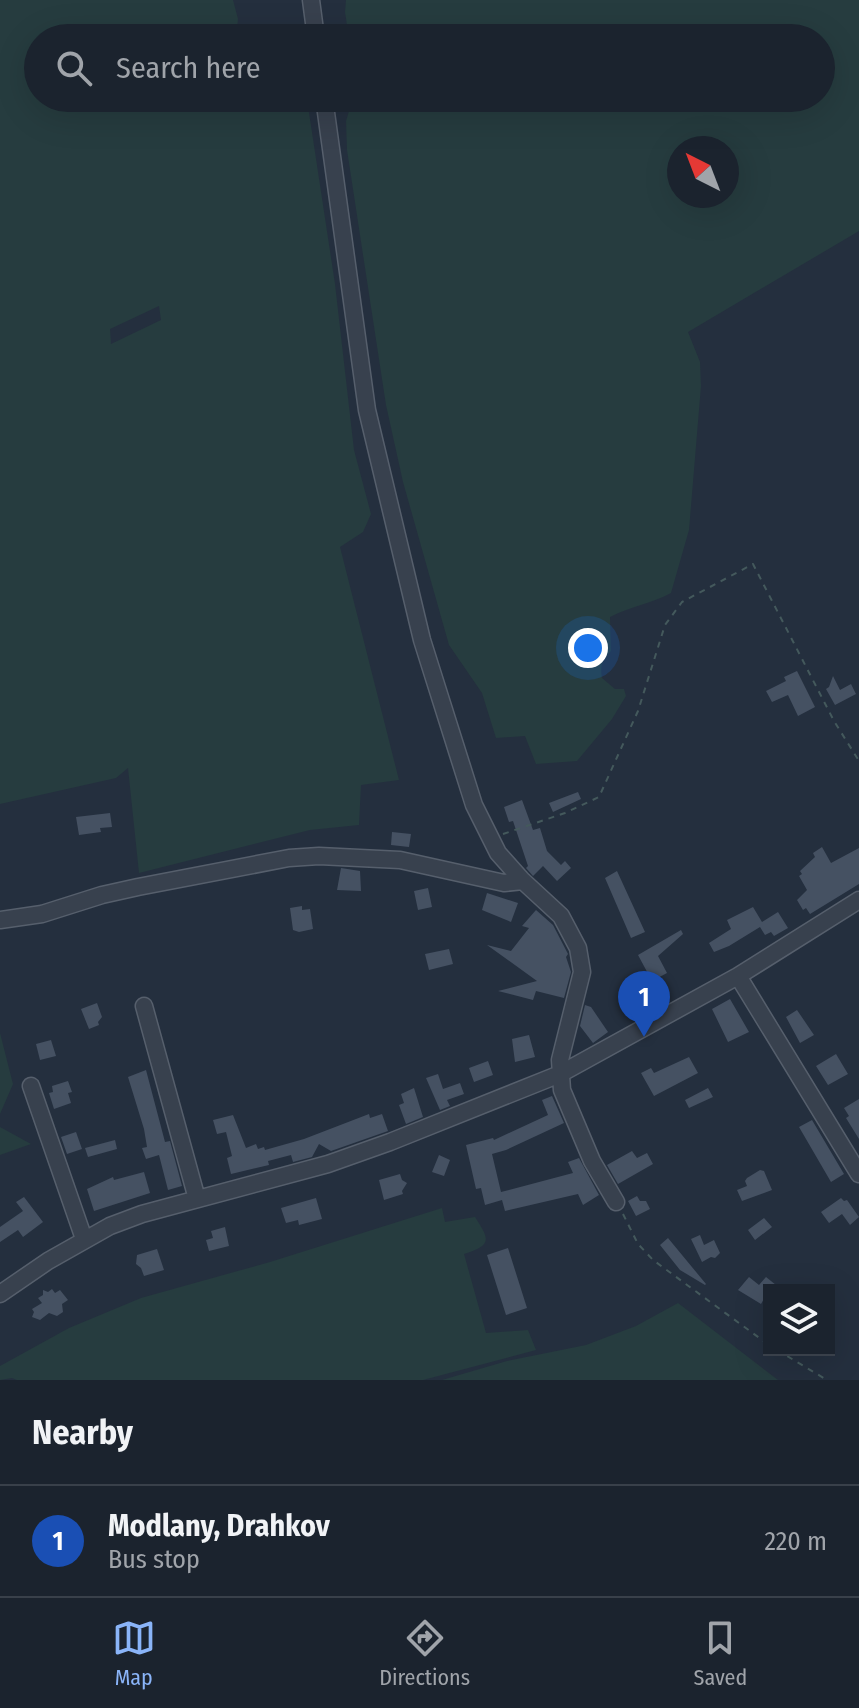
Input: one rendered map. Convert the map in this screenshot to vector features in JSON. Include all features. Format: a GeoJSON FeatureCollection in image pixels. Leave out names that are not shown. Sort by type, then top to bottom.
{"type":"FeatureCollection","features":[{"type":"Feature","properties":{"kind":"street"},"geometry":{"type":"LineString","coordinates":[[311,0],[314,24]]}},
{"type":"Feature","properties":{"kind":"street"},"geometry":{"type":"LineString","coordinates":[[326,112],[367,410],[437,692],[474,805],[491,838],[506,864],[561,916],[573,935],[581,960],[580,982],[560,1060],[562,1090],[573,1122],[616,1202]]}},
{"type":"Feature","properties":{"kind":"street"},"geometry":{"type":"LineString","coordinates":[[0,920],[42,914],[138,887],[289,858],[319,856],[400,860],[504,883],[523,881]]}},
{"type":"Feature","properties":{"kind":"street"},"geometry":{"type":"LineString","coordinates":[[0,1294],[84,1239],[142,1214],[328,1164],[560,1074],[738,976],[859,900]]}},
{"type":"Feature","properties":{"kind":"street"},"geometry":{"type":"LineString","coordinates":[[738,976],[859,1174]]}},
{"type":"Feature","properties":{"kind":"street"},"geometry":{"type":"LineString","coordinates":[[144,1006],[197,1199]]}},
{"type":"Feature","properties":{"kind":"street"},"geometry":{"type":"LineString","coordinates":[[31,1086],[84,1239]]}},
{"type":"Feature","properties":{"kind":"path"},"geometry":{"type":"LineString","coordinates":[[491,838],[565,813],[599,797],[638,711],[665,625],[682,602],[753,564],[834,721],[859,761]]}},
{"type":"Feature","properties":{"kind":"path"},"geometry":{"type":"LineString","coordinates":[[616,1202],[638,1244],[653,1260],[763,1341]]}},
{"type":"Feature","properties":{"kind":"path"},"geometry":{"type":"LineString","coordinates":[[787,1356],[827,1380]]}},
{"type":"Feature","properties":{"kind":"green space"},"geometry":{"type":"Polygon","coordinates":[[[0,0],[233,0],[237,24],[24,24],[24,112],[309,112],[335,284],[354,450],[371,514],[363,532],[340,547],[399,780],[361,785],[359,825],[310,830],[139,873],[128,768],[116,778],[0,804],[0,0]],[[159,306],[110,329],[111,344],[161,320],[159,306]]]}},
{"type":"Feature","properties":{"kind":"green space"},"geometry":{"type":"Polygon","coordinates":[[[346,0],[859,0],[859,231],[688,332],[700,362],[701,386],[689,530],[671,593],[610,617],[611,651],[602,663],[602,678],[615,689],[624,689],[626,696],[612,719],[577,761],[536,764],[525,736],[496,738],[482,693],[449,645],[403,482],[386,405],[347,150],[349,112],[835,112],[835,24],[347,24],[346,0]]]}},
{"type":"Feature","properties":{"kind":"green space"},"geometry":{"type":"Polygon","coordinates":[[[0,1033],[13,1084],[0,1114],[0,1033]]]}},
{"type":"Feature","properties":{"kind":"green space"},"geometry":{"type":"Polygon","coordinates":[[[0,1127],[31,1144],[0,1155],[0,1127]]]}},
{"type":"Feature","properties":{"kind":"green space"},"geometry":{"type":"Polygon","coordinates":[[[442,1208],[445,1222],[475,1217],[484,1231],[484,1244],[464,1254],[486,1333],[528,1330],[536,1350],[423,1380],[0,1380],[0,1366],[69,1328],[141,1298],[270,1262],[442,1208]]]}},
{"type":"Feature","properties":{"kind":"green space"},"geometry":{"type":"Polygon","coordinates":[[[678,1303],[778,1380],[442,1380],[507,1361],[586,1345],[636,1326],[678,1303]]]}},
{"type":"Feature","properties":{"kind":"building"},"geometry":{"type":"Polygon","coordinates":[[[797,671],[815,707],[798,716],[788,695],[772,702],[766,691],[786,681],[784,677],[797,671]]]}},
{"type":"Feature","properties":{"kind":"building"},"geometry":{"type":"Polygon","coordinates":[[[833,676],[840,690],[851,684],[856,694],[835,705],[826,689],[833,676]]]}},
{"type":"Feature","properties":{"kind":"building"},"geometry":{"type":"Polygon","coordinates":[[[578,792],[581,799],[553,812],[549,803],[578,792]]]}},
{"type":"Feature","properties":{"kind":"building"},"geometry":{"type":"Polygon","coordinates":[[[522,800],[533,830],[540,828],[547,851],[561,865],[565,861],[571,868],[557,881],[543,866],[533,876],[526,868],[528,866],[513,821],[509,822],[504,807],[522,800]]]}},
{"type":"Feature","properties":{"kind":"building"},"geometry":{"type":"Polygon","coordinates":[[[110,813],[112,827],[79,835],[76,817],[110,813]]]}},
{"type":"Feature","properties":{"kind":"building"},"geometry":{"type":"Polygon","coordinates":[[[392,832],[411,834],[409,847],[391,845],[392,832]]]}},
{"type":"Feature","properties":{"kind":"building"},"geometry":{"type":"Polygon","coordinates":[[[822,847],[831,863],[859,848],[859,884],[810,914],[806,908],[803,910],[797,900],[807,890],[799,876],[802,874],[800,871],[815,857],[813,853],[822,847]]]}},
{"type":"Feature","properties":{"kind":"building"},"geometry":{"type":"Polygon","coordinates":[[[341,868],[360,871],[361,891],[337,890],[341,868]]]}},
{"type":"Feature","properties":{"kind":"building"},"geometry":{"type":"Polygon","coordinates":[[[617,871],[645,932],[631,938],[605,878],[617,871]]]}},
{"type":"Feature","properties":{"kind":"building"},"geometry":{"type":"Polygon","coordinates":[[[428,888],[432,907],[418,910],[414,891],[428,888]]]}},
{"type":"Feature","properties":{"kind":"building"},"geometry":{"type":"Polygon","coordinates":[[[487,893],[518,903],[511,922],[482,910],[487,893]]]}},
{"type":"Feature","properties":{"kind":"building"},"geometry":{"type":"Polygon","coordinates":[[[302,906],[302,910],[310,909],[313,929],[299,932],[293,930],[290,908],[302,906]]]}},
{"type":"Feature","properties":{"kind":"building"},"geometry":{"type":"Polygon","coordinates":[[[753,907],[762,922],[778,912],[788,928],[774,936],[771,932],[765,935],[760,927],[714,952],[709,943],[731,929],[727,920],[753,907]]]}},
{"type":"Feature","properties":{"kind":"building"},"geometry":{"type":"Polygon","coordinates":[[[536,910],[553,925],[568,954],[566,957],[571,972],[564,998],[536,991],[533,1000],[498,991],[537,981],[487,945],[511,951],[529,928],[522,926],[536,910]]]}},
{"type":"Feature","properties":{"kind":"building"},"geometry":{"type":"Polygon","coordinates":[[[681,930],[683,934],[658,956],[667,973],[652,981],[638,955],[681,930]]]}},
{"type":"Feature","properties":{"kind":"building"},"geometry":{"type":"Polygon","coordinates":[[[449,949],[453,964],[429,970],[425,954],[449,949]]]}},
{"type":"Feature","properties":{"kind":"building"},"geometry":{"type":"Polygon","coordinates":[[[730,999],[749,1032],[728,1042],[712,1009],[730,999]]]}},
{"type":"Feature","properties":{"kind":"building"},"geometry":{"type":"Polygon","coordinates":[[[97,1003],[102,1017],[99,1025],[89,1029],[81,1009],[97,1003]]]}},
{"type":"Feature","properties":{"kind":"building"},"geometry":{"type":"Polygon","coordinates":[[[585,1005],[591,1007],[608,1032],[593,1043],[580,1026],[585,1005]]]}},
{"type":"Feature","properties":{"kind":"building"},"geometry":{"type":"Polygon","coordinates":[[[797,1010],[814,1035],[800,1043],[786,1017],[797,1010]]]}},
{"type":"Feature","properties":{"kind":"building"},"geometry":{"type":"Polygon","coordinates":[[[529,1035],[535,1057],[515,1062],[512,1039],[529,1035]]]}},
{"type":"Feature","properties":{"kind":"building"},"geometry":{"type":"Polygon","coordinates":[[[51,1040],[56,1056],[40,1060],[36,1044],[51,1040]]]}},
{"type":"Feature","properties":{"kind":"building"},"geometry":{"type":"Polygon","coordinates":[[[836,1054],[848,1074],[828,1085],[816,1066],[836,1054]]]}},
{"type":"Feature","properties":{"kind":"building"},"geometry":{"type":"Polygon","coordinates":[[[689,1057],[698,1073],[654,1096],[641,1073],[651,1068],[654,1073],[689,1057]]]}},
{"type":"Feature","properties":{"kind":"building"},"geometry":{"type":"Polygon","coordinates":[[[488,1061],[493,1075],[474,1082],[469,1068],[488,1061]]]}},
{"type":"Feature","properties":{"kind":"building"},"geometry":{"type":"Polygon","coordinates":[[[146,1070],[165,1142],[170,1141],[182,1186],[168,1190],[159,1155],[146,1159],[142,1148],[147,1147],[144,1129],[128,1077],[146,1070]]]}},
{"type":"Feature","properties":{"kind":"building"},"geometry":{"type":"Polygon","coordinates":[[[438,1074],[443,1089],[460,1083],[464,1094],[447,1100],[450,1106],[440,1110],[426,1078],[438,1074]]]}},
{"type":"Feature","properties":{"kind":"building"},"geometry":{"type":"Polygon","coordinates":[[[68,1081],[72,1092],[68,1093],[71,1103],[54,1109],[49,1093],[53,1092],[52,1086],[68,1081]]]}},
{"type":"Feature","properties":{"kind":"building"},"geometry":{"type":"Polygon","coordinates":[[[414,1088],[423,1117],[406,1124],[399,1105],[404,1103],[401,1094],[414,1088]]]}},
{"type":"Feature","properties":{"kind":"building"},"geometry":{"type":"Polygon","coordinates":[[[708,1088],[713,1097],[689,1108],[685,1100],[708,1088]]]}},
{"type":"Feature","properties":{"kind":"building"},"geometry":{"type":"Polygon","coordinates":[[[552,1096],[564,1123],[492,1154],[501,1192],[573,1173],[568,1162],[579,1158],[599,1195],[583,1205],[578,1194],[505,1211],[502,1200],[485,1205],[481,1188],[476,1189],[466,1145],[494,1140],[548,1115],[542,1100],[552,1096]]]}},
{"type":"Feature","properties":{"kind":"building"},"geometry":{"type":"Polygon","coordinates":[[[859,1099],[859,1139],[846,1118],[849,1116],[844,1108],[859,1099]]]}},
{"type":"Feature","properties":{"kind":"building"},"geometry":{"type":"Polygon","coordinates":[[[369,1114],[370,1118],[382,1114],[388,1131],[331,1151],[319,1144],[312,1157],[293,1162],[291,1155],[268,1161],[269,1165],[231,1174],[227,1158],[232,1156],[226,1132],[217,1134],[213,1120],[233,1115],[246,1148],[256,1144],[258,1149],[264,1147],[265,1150],[369,1114]]]}},
{"type":"Feature","properties":{"kind":"building"},"geometry":{"type":"Polygon","coordinates":[[[812,1120],[844,1174],[831,1182],[799,1127],[812,1120]]]}},
{"type":"Feature","properties":{"kind":"building"},"geometry":{"type":"Polygon","coordinates":[[[76,1132],[82,1149],[67,1154],[61,1137],[76,1132]]]}},
{"type":"Feature","properties":{"kind":"building"},"geometry":{"type":"Polygon","coordinates":[[[115,1140],[117,1149],[88,1157],[85,1148],[115,1140]]]}},
{"type":"Feature","properties":{"kind":"building"},"geometry":{"type":"Polygon","coordinates":[[[632,1151],[637,1158],[647,1153],[653,1164],[618,1184],[607,1165],[632,1151]]]}},
{"type":"Feature","properties":{"kind":"building"},"geometry":{"type":"Polygon","coordinates":[[[439,1155],[450,1160],[444,1176],[432,1172],[439,1155]]]}},
{"type":"Feature","properties":{"kind":"building"},"geometry":{"type":"Polygon","coordinates":[[[760,1170],[764,1171],[772,1190],[742,1201],[737,1190],[747,1186],[747,1178],[760,1170]]]}},
{"type":"Feature","properties":{"kind":"building"},"geometry":{"type":"Polygon","coordinates":[[[144,1172],[150,1193],[94,1211],[87,1189],[113,1177],[114,1180],[144,1172]]]}},
{"type":"Feature","properties":{"kind":"building"},"geometry":{"type":"Polygon","coordinates":[[[400,1174],[407,1183],[403,1194],[384,1200],[379,1180],[400,1174]]]}},
{"type":"Feature","properties":{"kind":"building"},"geometry":{"type":"Polygon","coordinates":[[[637,1196],[640,1201],[646,1201],[650,1209],[636,1216],[628,1201],[637,1196]]]}},
{"type":"Feature","properties":{"kind":"building"},"geometry":{"type":"Polygon","coordinates":[[[24,1197],[43,1222],[23,1237],[18,1230],[0,1242],[0,1227],[23,1211],[16,1202],[24,1197]]]}},
{"type":"Feature","properties":{"kind":"building"},"geometry":{"type":"Polygon","coordinates":[[[316,1198],[322,1219],[299,1225],[298,1220],[286,1223],[281,1208],[316,1198]]]}},
{"type":"Feature","properties":{"kind":"building"},"geometry":{"type":"Polygon","coordinates":[[[841,1198],[847,1200],[859,1217],[850,1225],[842,1214],[829,1223],[821,1212],[841,1198]]]}},
{"type":"Feature","properties":{"kind":"building"},"geometry":{"type":"Polygon","coordinates":[[[764,1218],[772,1227],[755,1240],[748,1230],[764,1218]]]}},
{"type":"Feature","properties":{"kind":"building"},"geometry":{"type":"Polygon","coordinates":[[[225,1227],[229,1246],[209,1251],[206,1240],[213,1238],[211,1231],[225,1227]]]}},
{"type":"Feature","properties":{"kind":"building"},"geometry":{"type":"Polygon","coordinates":[[[700,1235],[704,1245],[714,1240],[720,1253],[715,1258],[702,1262],[691,1239],[700,1235]]]}},
{"type":"Feature","properties":{"kind":"building"},"geometry":{"type":"Polygon","coordinates":[[[668,1238],[705,1285],[680,1270],[660,1245],[668,1238]]]}},
{"type":"Feature","properties":{"kind":"building"},"geometry":{"type":"Polygon","coordinates":[[[508,1248],[527,1308],[506,1315],[487,1255],[508,1248]]]}},
{"type":"Feature","properties":{"kind":"building"},"geometry":{"type":"Polygon","coordinates":[[[157,1249],[164,1270],[144,1276],[136,1264],[137,1255],[157,1249]]]}},
{"type":"Feature","properties":{"kind":"building"},"geometry":{"type":"Polygon","coordinates":[[[749,1277],[759,1285],[766,1277],[775,1284],[763,1284],[761,1304],[738,1290],[749,1277]]]}},
{"type":"Feature","properties":{"kind":"building"},"geometry":{"type":"Polygon","coordinates":[[[52,1289],[55,1293],[60,1290],[68,1300],[62,1304],[63,1312],[57,1316],[49,1313],[40,1320],[32,1317],[32,1309],[42,1303],[38,1298],[43,1295],[43,1290],[48,1292],[52,1289]]]}},
{"type":"Feature","properties":{"kind":"place","name":"Modlany, Drahkov"},"geometry":{"type":"Point","coordinates":[644,1037]}}]}
